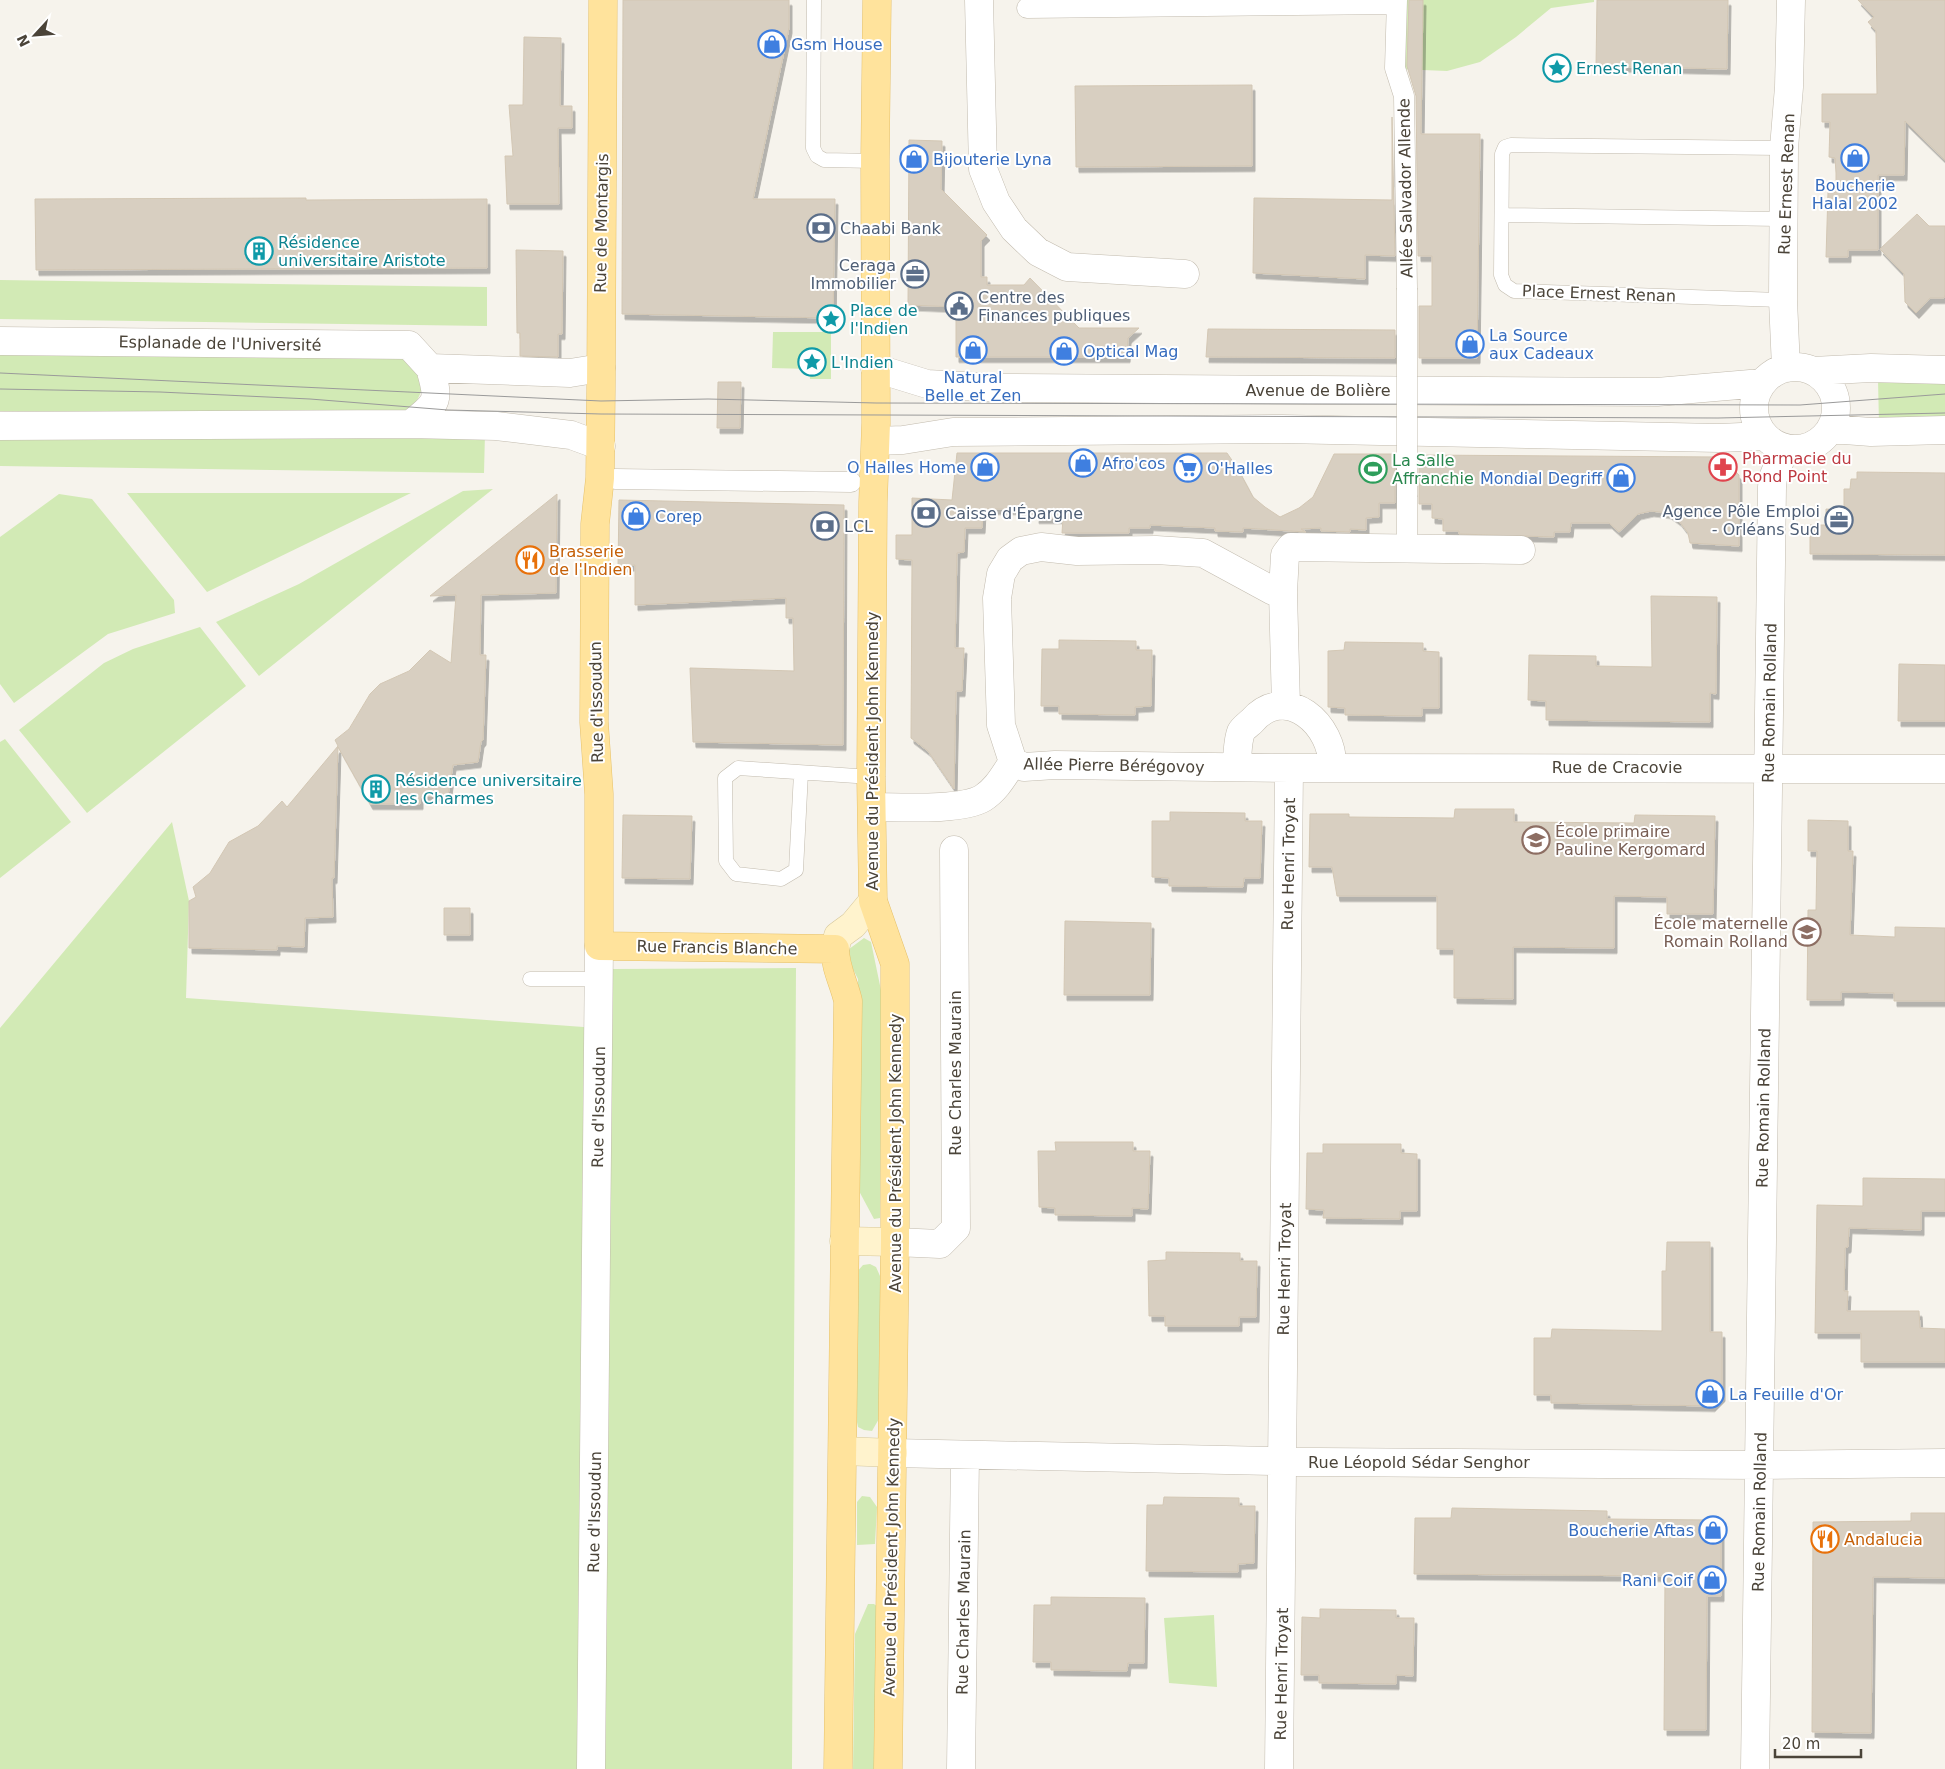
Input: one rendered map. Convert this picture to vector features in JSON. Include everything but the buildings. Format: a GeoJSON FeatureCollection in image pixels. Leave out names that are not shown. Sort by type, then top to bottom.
{"type":"FeatureCollection","features":[{"type":"Feature","properties":{"kind":"main road","name":"Rue de Montargis"},"geometry":{"type":"LineString","coordinates":[[601,446],[603,0]]}},
{"type":"Feature","properties":{"kind":"main road","name":"Avenue du Président John Kennedy"},"geometry":{"type":"LineString","coordinates":[[877,0],[875,161],[876,441],[873,502],[871,777],[873,901],[895,964],[895,1242],[888,1769]]}},
{"type":"Feature","properties":{"kind":"main road","name":"Rue d'Issoudun"},"geometry":{"type":"LineString","coordinates":[[599,946],[599,794],[594,712],[595,524],[601,446]]}},
{"type":"Feature","properties":{"kind":"main road"},"geometry":{"type":"LineString","coordinates":[[838,1769],[848,1001],[843,980],[835,965],[834,949],[838,936],[853,925],[873,901]]}},
{"type":"Feature","properties":{"kind":"main road","name":"Rue Francis Blanche"},"geometry":{"type":"LineString","coordinates":[[599,946],[834,949]]}},
{"type":"Feature","properties":{"kind":"main road"},"geometry":{"type":"LineString","coordinates":[[844,1241],[895,1242]]}},
{"type":"Feature","properties":{"kind":"main road"},"geometry":{"type":"LineString","coordinates":[[843,1451],[893,1453]]}},
{"type":"Feature","properties":{"kind":"street"},"geometry":{"type":"LineString","coordinates":[[979,0],[984,169],[996,202],[1014,229],[1038,252],[1067,267],[1186,274]]}},
{"type":"Feature","properties":{"kind":"street","name":"Rue Ernest Renan"},"geometry":{"type":"LineString","coordinates":[[1786,368],[1783,300],[1784,148],[1789,86],[1791,0]]}},
{"type":"Feature","properties":{"kind":"street"},"geometry":{"type":"LineString","coordinates":[[1027,8],[1396,2]]}},
{"type":"Feature","properties":{"kind":"street","name":"Allée Salvador Allende"},"geometry":{"type":"LineString","coordinates":[[1396,2],[1395,68],[1404,96],[1407,288],[1407,549]]}},
{"type":"Feature","properties":{"kind":"street","name":"Esplanade de l'Université"},"geometry":{"type":"LineString","coordinates":[[0,341],[409,345],[430,368],[437,393],[431,408],[412,424]]}},
{"type":"Feature","properties":{"kind":"street"},"geometry":{"type":"LineString","coordinates":[[876,441],[903,440],[952,432],[1273,430],[1719,438],[1775,442],[1798,449],[1811,446],[1822,440],[1836,416],[1836,402],[1832,390],[1824,379],[1813,371],[1800,367],[1786,368],[1776,371],[1762,383],[1754,404],[1758,426],[1775,442]]}},
{"type":"Feature","properties":{"kind":"street"},"geometry":{"type":"LineString","coordinates":[[430,368],[570,373],[601,368]]}},
{"type":"Feature","properties":{"kind":"street","name":"Avenue de Bolière"},"geometry":{"type":"LineString","coordinates":[[875,368],[927,384],[999,388],[1657,392],[1762,383]]}},
{"type":"Feature","properties":{"kind":"street"},"geometry":{"type":"LineString","coordinates":[[1813,371],[1871,368],[1945,370]]}},
{"type":"Feature","properties":{"kind":"street"},"geometry":{"type":"LineString","coordinates":[[0,426],[412,424],[506,427],[571,435],[601,446]]}},
{"type":"Feature","properties":{"kind":"street"},"geometry":{"type":"LineString","coordinates":[[1830,429],[1871,432],[1945,430]]}},
{"type":"Feature","properties":{"kind":"street","name":"Rue Romain Rolland"},"geometry":{"type":"LineString","coordinates":[[1755,1769],[1772,487],[1775,442]]}},
{"type":"Feature","properties":{"kind":"street"},"geometry":{"type":"LineString","coordinates":[[615,480],[851,482]]}},
{"type":"Feature","properties":{"kind":"street","name":"Allée Pierre Bérégovoy"},"geometry":{"type":"LineString","coordinates":[[1283,592],[1273,591],[1203,554],[1156,550],[1077,551],[1041,547],[1021,551],[1010,559],[1001,574],[997,598],[1001,724],[1013,762],[1024,767],[1054,765],[1289,768]]}},
{"type":"Feature","properties":{"kind":"street"},"geometry":{"type":"LineString","coordinates":[[1286,706],[1283,592],[1285,555],[1291,547],[1521,550]]}},
{"type":"Feature","properties":{"kind":"street"},"geometry":{"type":"LineString","coordinates":[[1236,767],[1241,732],[1256,716],[1271,708],[1286,706],[1304,712],[1318,722],[1333,756],[1332,768]]}},
{"type":"Feature","properties":{"kind":"street"},"geometry":{"type":"LineString","coordinates":[[872,807],[955,805],[982,799],[997,786],[1013,762]]}},
{"type":"Feature","properties":{"kind":"street","name":"Rue de Cracovie"},"geometry":{"type":"LineString","coordinates":[[1289,768],[1768,767],[1945,769]]}},
{"type":"Feature","properties":{"kind":"street","name":"Rue Henri Troyat"},"geometry":{"type":"LineString","coordinates":[[1279,1769],[1289,768]]}},
{"type":"Feature","properties":{"kind":"street","name":"Rue Charles Maurain"},"geometry":{"type":"LineString","coordinates":[[895,1242],[940,1244],[956,1228],[954,850]]}},
{"type":"Feature","properties":{"kind":"street","name":"Rue d'Issoudun"},"geometry":{"type":"LineString","coordinates":[[591,1769],[599,946]]}},
{"type":"Feature","properties":{"kind":"street","name":"Rue Léopold Sédar Senghor"},"geometry":{"type":"LineString","coordinates":[[893,1453],[1283,1461],[1760,1465],[1945,1463]]}},
{"type":"Feature","properties":{"kind":"street","name":"Rue Charles Maurain"},"geometry":{"type":"LineString","coordinates":[[961,1769],[965,1455]]}},
{"type":"Feature","properties":{"kind":"lane"},"geometry":{"type":"LineString","coordinates":[[814,0],[814,148],[817,156],[824,160],[875,161]]}},
{"type":"Feature","properties":{"kind":"lane","name":"Place Ernest Renan"},"geometry":{"type":"LineString","coordinates":[[1783,300],[1514,291],[1505,285],[1501,275],[1502,154],[1505,147],[1511,145],[1784,148]]}},
{"type":"Feature","properties":{"kind":"lane"},"geometry":{"type":"LineString","coordinates":[[1502,215],[1784,220]]}},
{"type":"Feature","properties":{"kind":"lane"},"geometry":{"type":"LineString","coordinates":[[801,773],[796,870],[781,880],[736,874],[726,862],[725,778],[738,768],[871,777]]}},
{"type":"Feature","properties":{"kind":"lane"},"geometry":{"type":"LineString","coordinates":[[530,979],[599,979]]}},
{"type":"Feature","properties":{"kind":"green space"},"geometry":{"type":"Polygon","coordinates":[[[1399,0],[1594,0],[1594,2],[1551,8],[1516,37],[1480,62],[1447,71],[1398,69],[1399,0]]]}},
{"type":"Feature","properties":{"kind":"green space"},"geometry":{"type":"Polygon","coordinates":[[[0,280],[487,287],[487,326],[0,319],[0,280]]]}},
{"type":"Feature","properties":{"kind":"green space"},"geometry":{"type":"Polygon","coordinates":[[[773,332],[831,332],[831,379],[810,379],[809,369],[772,368],[773,332]]]}},
{"type":"Feature","properties":{"kind":"green space"},"geometry":{"type":"Polygon","coordinates":[[[0,350],[398,355],[407,360],[419,372],[422,386],[410,410],[398,414],[0,411],[0,350]]]}},
{"type":"Feature","properties":{"kind":"green space"},"geometry":{"type":"Polygon","coordinates":[[[1878,380],[1945,380],[1945,420],[1879,424],[1878,380]]]}},
{"type":"Feature","properties":{"kind":"green space"},"geometry":{"type":"Polygon","coordinates":[[[0,427],[485,433],[484,473],[0,466],[0,427]]]}},
{"type":"Feature","properties":{"kind":"green space"},"geometry":{"type":"Polygon","coordinates":[[[493,489],[259,676],[216,622],[299,584],[463,491],[493,489]]]}},
{"type":"Feature","properties":{"kind":"green space"},"geometry":{"type":"Polygon","coordinates":[[[127,493],[411,493],[207,592],[127,493]]]}},
{"type":"Feature","properties":{"kind":"green space"},"geometry":{"type":"Polygon","coordinates":[[[59,494],[92,499],[174,600],[175,613],[108,634],[14,703],[0,684],[0,537],[59,494]]]}},
{"type":"Feature","properties":{"kind":"green space"},"geometry":{"type":"Polygon","coordinates":[[[200,627],[246,686],[87,813],[19,730],[104,663],[133,649],[200,627]]]}},
{"type":"Feature","properties":{"kind":"green space"},"geometry":{"type":"Polygon","coordinates":[[[5,739],[71,822],[0,878],[0,742],[5,739]]]}},
{"type":"Feature","properties":{"kind":"green space"},"geometry":{"type":"Polygon","coordinates":[[[172,822],[189,901],[186,998],[611,1029],[613,969],[796,968],[792,1769],[0,1769],[0,1028],[172,822]]]}},
{"type":"Feature","properties":{"kind":"green space"},"geometry":{"type":"Polygon","coordinates":[[[864,938],[871,942],[882,995],[880,1218],[874,1219],[859,1191],[858,979],[852,967],[844,960],[845,952],[864,938]]]}},
{"type":"Feature","properties":{"kind":"green space"},"geometry":{"type":"Polygon","coordinates":[[[870,1264],[876,1267],[880,1276],[880,1417],[872,1431],[858,1427],[856,1417],[855,1274],[863,1265],[870,1264]]]}},
{"type":"Feature","properties":{"kind":"green space"},"geometry":{"type":"Polygon","coordinates":[[[862,1496],[870,1497],[877,1507],[875,1544],[857,1545],[857,1502],[862,1496]]]}},
{"type":"Feature","properties":{"kind":"green space"},"geometry":{"type":"Polygon","coordinates":[[[868,1604],[874,1604],[878,1607],[875,1769],[853,1769],[855,1634],[868,1604]]]}},
{"type":"Feature","properties":{"kind":"green space"},"geometry":{"type":"Polygon","coordinates":[[[1214,1615],[1217,1687],[1169,1683],[1164,1618],[1214,1615]]]}},
{"type":"Feature","properties":{"kind":"tram line"},"geometry":{"type":"LineString","coordinates":[[0,373],[601,401],[708,399],[876,403],[1800,405],[1945,394]]}},
{"type":"Feature","properties":{"kind":"tram line"},"geometry":{"type":"LineString","coordinates":[[0,389],[160,392],[310,399],[448,410],[601,414],[1718,418],[1945,413]]}},
{"type":"Feature","properties":{"kind":"place","name":"Gsm House"},"geometry":{"type":"Point","coordinates":[772,44]}},
{"type":"Feature","properties":{"kind":"place","name":"Ernest Renan"},"geometry":{"type":"Point","coordinates":[1557,68]}},
{"type":"Feature","properties":{"kind":"place","name":"Boucherie Halal 2002"},"geometry":{"type":"Point","coordinates":[1855,158]}},
{"type":"Feature","properties":{"kind":"place","name":"Bijouterie Lyna"},"geometry":{"type":"Point","coordinates":[914,159]}},
{"type":"Feature","properties":{"kind":"place","name":"Chaabi Bank"},"geometry":{"type":"Point","coordinates":[821,228]}},
{"type":"Feature","properties":{"kind":"place","name":"Résidence universitaire Aristote"},"geometry":{"type":"Point","coordinates":[259,251]}},
{"type":"Feature","properties":{"kind":"place","name":"Ceraga Immobilier"},"geometry":{"type":"Point","coordinates":[915,274]}},
{"type":"Feature","properties":{"kind":"place","name":"Centre des Finances publiques"},"geometry":{"type":"Point","coordinates":[959,306]}},
{"type":"Feature","properties":{"kind":"place","name":"Place de l'Indien"},"geometry":{"type":"Point","coordinates":[831,319]}},
{"type":"Feature","properties":{"kind":"place","name":"La Source aux Cadeaux"},"geometry":{"type":"Point","coordinates":[1470,344]}},
{"type":"Feature","properties":{"kind":"place","name":"Natural Belle et Zen"},"geometry":{"type":"Point","coordinates":[973,350]}},
{"type":"Feature","properties":{"kind":"place","name":"Optical Mag"},"geometry":{"type":"Point","coordinates":[1064,351]}},
{"type":"Feature","properties":{"kind":"place","name":"L'Indien"},"geometry":{"type":"Point","coordinates":[812,362]}},
{"type":"Feature","properties":{"kind":"place","name":"Afro'cos"},"geometry":{"type":"Point","coordinates":[1083,463]}},
{"type":"Feature","properties":{"kind":"place","name":"O Halles Home"},"geometry":{"type":"Point","coordinates":[985,467]}},
{"type":"Feature","properties":{"kind":"place","name":"Pharmacie du Rond Point"},"geometry":{"type":"Point","coordinates":[1723,467]}},
{"type":"Feature","properties":{"kind":"place","name":"O'Halles"},"geometry":{"type":"Point","coordinates":[1188,468]}},
{"type":"Feature","properties":{"kind":"place","name":"La Salle Affranchie"},"geometry":{"type":"Point","coordinates":[1373,469]}},
{"type":"Feature","properties":{"kind":"place","name":"Mondial Degriff"},"geometry":{"type":"Point","coordinates":[1621,478]}},
{"type":"Feature","properties":{"kind":"place","name":"Caisse d'Épargne"},"geometry":{"type":"Point","coordinates":[926,513]}},
{"type":"Feature","properties":{"kind":"place","name":"Corep"},"geometry":{"type":"Point","coordinates":[636,516]}},
{"type":"Feature","properties":{"kind":"place","name":"Agence Pôle Emploi - Orléans Sud"},"geometry":{"type":"Point","coordinates":[1839,520]}},
{"type":"Feature","properties":{"kind":"place","name":"LCL"},"geometry":{"type":"Point","coordinates":[825,526]}},
{"type":"Feature","properties":{"kind":"place","name":"Brasserie de l'Indien"},"geometry":{"type":"Point","coordinates":[530,560]}},
{"type":"Feature","properties":{"kind":"place","name":"Résidence universitaire les Charmes"},"geometry":{"type":"Point","coordinates":[376,789]}},
{"type":"Feature","properties":{"kind":"place","name":"École primaire Pauline Kergomard"},"geometry":{"type":"Point","coordinates":[1536,840]}},
{"type":"Feature","properties":{"kind":"place","name":"École maternelle Romain Rolland"},"geometry":{"type":"Point","coordinates":[1807,932]}},
{"type":"Feature","properties":{"kind":"place","name":"La Feuille d'Or"},"geometry":{"type":"Point","coordinates":[1710,1394]}},
{"type":"Feature","properties":{"kind":"place","name":"Boucherie Aftas"},"geometry":{"type":"Point","coordinates":[1713,1530]}},
{"type":"Feature","properties":{"kind":"place","name":"Andalucia"},"geometry":{"type":"Point","coordinates":[1825,1539]}},
{"type":"Feature","properties":{"kind":"place","name":"Rani Coif"},"geometry":{"type":"Point","coordinates":[1712,1580]}}]}
